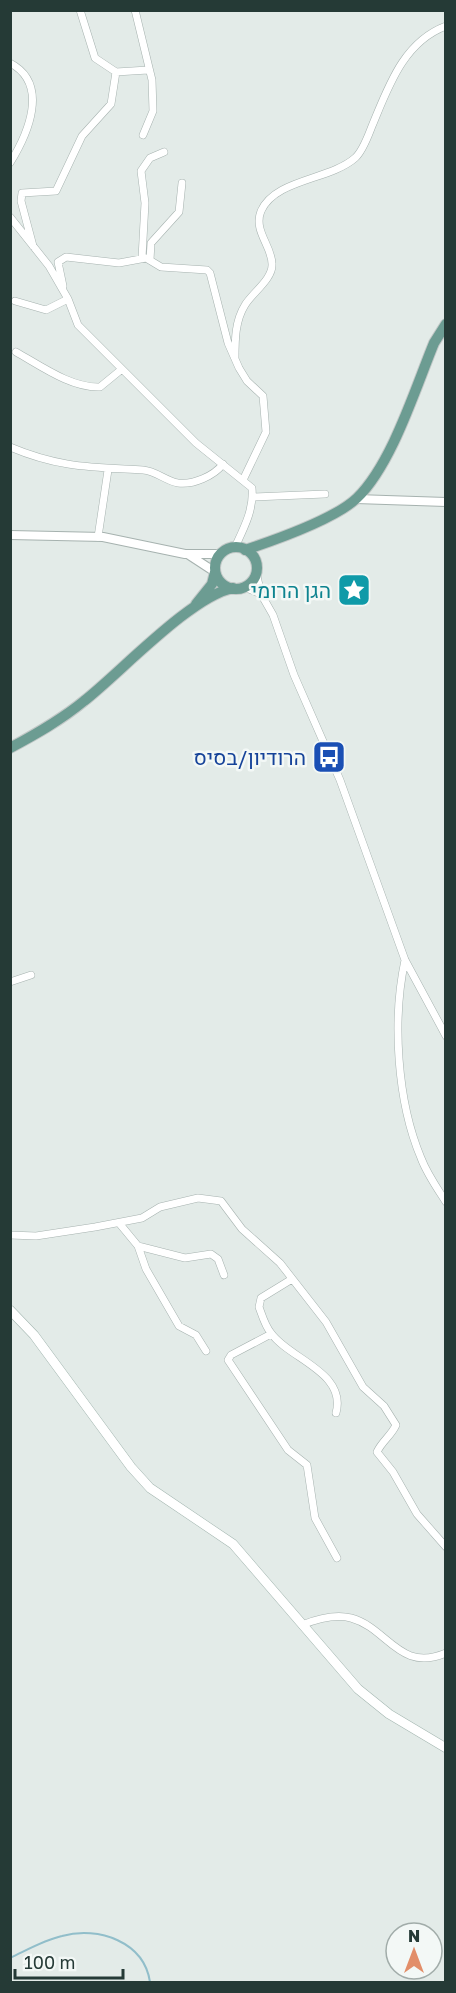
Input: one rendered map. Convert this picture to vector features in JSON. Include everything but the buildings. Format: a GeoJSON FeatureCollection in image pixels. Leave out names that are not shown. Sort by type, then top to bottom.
{"type":"FeatureCollection","features":[{"type":"Feature","properties":{"kind":"main road"},"geometry":{"type":"LineString","coordinates":[[192,609],[212,584],[220,554],[267,543],[312,523],[356,499],[376,475],[434,343],[446,324]]}},
{"type":"Feature","properties":{"kind":"main road"},"geometry":{"type":"LineString","coordinates":[[10,748],[30,738],[84,701],[192,609],[224,590],[251,582],[256,572],[255,560],[267,543]]}},
{"type":"Feature","properties":{"kind":"main road"},"geometry":{"type":"LineString","coordinates":[[240,548],[255,560]]}},
{"type":"Feature","properties":{"kind":"main road"},"geometry":{"type":"LineString","coordinates":[[215,572],[221,582],[236,588]]}},
{"type":"Feature","properties":{"kind":"main road"},"geometry":{"type":"LineString","coordinates":[[10,755],[21,750],[30,738]]}},
{"type":"Feature","properties":{"kind":"main road"},"geometry":{"type":"LineString","coordinates":[[10,1310],[34,1335],[137,1474],[150,1488],[233,1544],[358,1689],[390,1714],[446,1748]]}},
{"type":"Feature","properties":{"kind":"street"},"geometry":{"type":"LineString","coordinates":[[80,10],[95,58],[116,72],[148,70]]}},
{"type":"Feature","properties":{"kind":"street"},"geometry":{"type":"LineString","coordinates":[[135,10],[152,80],[153,111],[143,135]]}},
{"type":"Feature","properties":{"kind":"street"},"geometry":{"type":"LineString","coordinates":[[235,358],[236,325],[244,305],[271,271],[272,263],[260,229],[261,212],[279,191],[336,170],[356,158],[368,136],[395,71],[415,46],[446,26]]}},
{"type":"Feature","properties":{"kind":"street"},"geometry":{"type":"LineString","coordinates":[[10,63],[30,82],[33,101],[31,120],[22,145],[10,163]]}},
{"type":"Feature","properties":{"kind":"street"},"geometry":{"type":"LineString","coordinates":[[34,248],[21,201],[22,193],[56,191],[82,136],[111,104],[116,72]]}},
{"type":"Feature","properties":{"kind":"street"},"geometry":{"type":"LineString","coordinates":[[142,258],[145,203],[141,171],[150,158],[164,152]]}},
{"type":"Feature","properties":{"kind":"street"},"geometry":{"type":"LineString","coordinates":[[150,260],[151,243],[179,212],[182,183]]}},
{"type":"Feature","properties":{"kind":"street"},"geometry":{"type":"LineString","coordinates":[[10,217],[49,266],[68,299],[78,325],[196,443],[252,488],[253,497],[240,548]]}},
{"type":"Feature","properties":{"kind":"street"},"geometry":{"type":"LineString","coordinates":[[64,292],[58,262],[61,258],[74,257],[119,263],[142,258],[161,267],[207,270],[210,273],[235,358],[243,376],[261,392],[266,425],[262,442],[243,480]]}},
{"type":"Feature","properties":{"kind":"street"},"geometry":{"type":"LineString","coordinates":[[15,301],[46,310],[68,299]]}},
{"type":"Feature","properties":{"kind":"street"},"geometry":{"type":"LineString","coordinates":[[16,352],[62,377],[91,387],[100,387],[122,369]]}},
{"type":"Feature","properties":{"kind":"street"},"geometry":{"type":"LineString","coordinates":[[10,447],[56,464],[108,470],[143,470],[159,474],[177,483],[191,482],[217,472],[224,464]]}},
{"type":"Feature","properties":{"kind":"street"},"geometry":{"type":"LineString","coordinates":[[98,537],[108,470]]}},
{"type":"Feature","properties":{"kind":"street"},"geometry":{"type":"LineString","coordinates":[[253,497],[325,494]]}},
{"type":"Feature","properties":{"kind":"street"},"geometry":{"type":"LineString","coordinates":[[356,499],[446,502]]}},
{"type":"Feature","properties":{"kind":"street"},"geometry":{"type":"LineString","coordinates":[[10,535],[98,537],[185,554],[220,554]]}},
{"type":"Feature","properties":{"kind":"street"},"geometry":{"type":"LineString","coordinates":[[185,554],[215,572]]}},
{"type":"Feature","properties":{"kind":"street"},"geometry":{"type":"LineString","coordinates":[[256,572],[261,594],[273,615],[294,675],[339,780],[405,960],[446,1036]]}},
{"type":"Feature","properties":{"kind":"street"},"geometry":{"type":"LineString","coordinates":[[236,588],[249,589],[261,594]]}},
{"type":"Feature","properties":{"kind":"street"},"geometry":{"type":"LineString","coordinates":[[405,960],[398,994],[404,1106],[422,1160],[446,1202]]}},
{"type":"Feature","properties":{"kind":"street"},"geometry":{"type":"LineString","coordinates":[[10,982],[31,975]]}},
{"type":"Feature","properties":{"kind":"street"},"geometry":{"type":"LineString","coordinates":[[10,1235],[36,1236],[119,1223],[142,1218],[160,1208],[198,1198],[221,1201],[242,1230],[280,1263],[326,1322],[363,1387],[392,1417],[396,1425],[392,1434],[381,1443],[376,1452],[393,1472],[417,1514],[446,1547]]}},
{"type":"Feature","properties":{"kind":"street"},"geometry":{"type":"LineString","coordinates":[[119,1223],[138,1246],[146,1269],[179,1326],[196,1335],[206,1351]]}},
{"type":"Feature","properties":{"kind":"street"},"geometry":{"type":"LineString","coordinates":[[138,1246],[185,1258],[211,1254],[218,1259],[224,1275]]}},
{"type":"Feature","properties":{"kind":"street"},"geometry":{"type":"LineString","coordinates":[[292,1280],[261,1298],[259,1307],[271,1334],[332,1385],[338,1405],[336,1413]]}},
{"type":"Feature","properties":{"kind":"street"},"geometry":{"type":"LineString","coordinates":[[271,1334],[231,1355],[228,1360],[288,1450],[307,1465],[315,1518],[337,1558]]}},
{"type":"Feature","properties":{"kind":"street"},"geometry":{"type":"LineString","coordinates":[[302,1625],[323,1617],[351,1618],[407,1655],[420,1658],[446,1653]]}},
{"type":"Feature","properties":{"kind":"waterway"},"geometry":{"type":"LineString","coordinates":[[10,1958],[62,1936],[91,1933],[118,1940],[129,1947],[146,1968],[150,1982]]}},
{"type":"Feature","properties":{"kind":"place","name":"הגן הרומי"},"geometry":{"type":"Point","coordinates":[354,590]}},
{"type":"Feature","properties":{"kind":"place","name":"הרודיון/בסיס"},"geometry":{"type":"Point","coordinates":[329,757]}}]}
